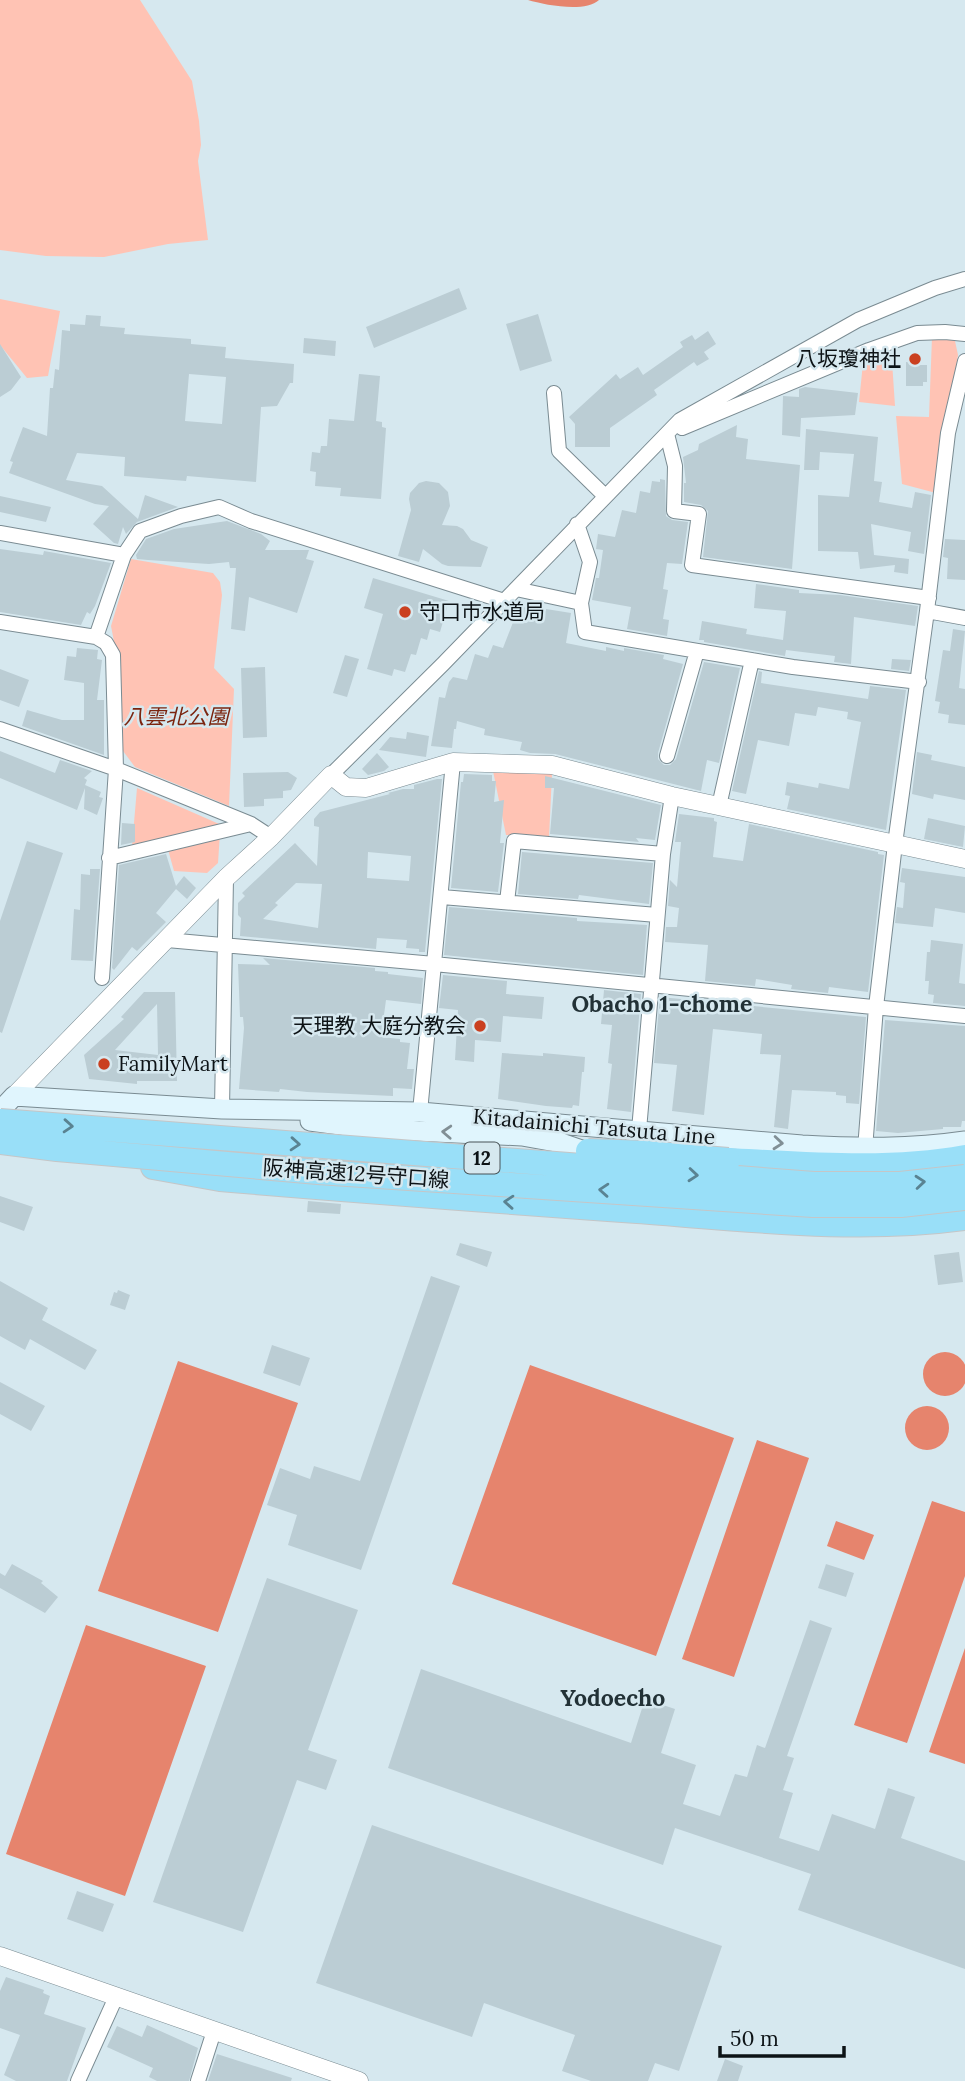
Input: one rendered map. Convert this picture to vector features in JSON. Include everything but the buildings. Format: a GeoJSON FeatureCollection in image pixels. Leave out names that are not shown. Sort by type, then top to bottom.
{"type":"FeatureCollection","features":[{"type":"Feature","properties":{"kind":"highway","name":"阪神高速12号守口線"},"geometry":{"type":"LineString","coordinates":[[0,1121],[814,1184],[900,1184],[965,1177]]}},
{"type":"Feature","properties":{"kind":"highway","name":"阪神高速12号守口線"},"geometry":{"type":"LineString","coordinates":[[0,1142],[318,1172],[813,1205],[901,1205],[965,1198]]}},
{"type":"Feature","properties":{"kind":"highway"},"geometry":{"type":"LineString","coordinates":[[57,1149],[220,1179],[723,1219],[857,1225],[965,1218]]}},
{"type":"Feature","properties":{"kind":"highway"},"geometry":{"type":"LineString","coordinates":[[444,1155],[586,1151],[858,1165],[965,1157]]}},
{"type":"Feature","properties":{"kind":"main road","name":"Kitadainichi Tatsuta Line"},"geometry":{"type":"LineString","coordinates":[[7,1096],[222,1109],[421,1112],[866,1149],[932,1146],[965,1141]]}},
{"type":"Feature","properties":{"kind":"main road"},"geometry":{"type":"LineString","coordinates":[[0,1111],[7,1096]]}},
{"type":"Feature","properties":{"kind":"main road","name":"Kitadainichi Tatsuta Line"},"geometry":{"type":"LineString","coordinates":[[222,1109],[370,1129],[522,1136],[561,1143],[600,1156],[680,1197],[716,1209],[751,1215],[904,1216],[965,1210]]}},
{"type":"Feature","properties":{"kind":"street"},"geometry":{"type":"LineString","coordinates":[[7,1096],[167,940],[226,878],[271,837],[680,420],[858,320],[935,288],[965,279]]}},
{"type":"Feature","properties":{"kind":"street"},"geometry":{"type":"LineString","coordinates":[[667,434],[917,333],[965,334]]}},
{"type":"Feature","properties":{"kind":"street"},"geometry":{"type":"LineString","coordinates":[[866,1149],[876,1007],[895,844],[919,682],[948,433],[965,360]]}},
{"type":"Feature","properties":{"kind":"street"},"geometry":{"type":"LineString","coordinates":[[554,393],[559,452],[605,496]]}},
{"type":"Feature","properties":{"kind":"street"},"geometry":{"type":"LineString","coordinates":[[667,434],[675,466],[674,511],[699,514],[692,565],[928,605],[965,618]]}},
{"type":"Feature","properties":{"kind":"street"},"geometry":{"type":"LineString","coordinates":[[96,637],[124,555],[140,531],[181,516],[219,507],[250,521],[504,601]]}},
{"type":"Feature","properties":{"kind":"street"},"geometry":{"type":"LineString","coordinates":[[577,524],[590,562],[581,603],[585,632],[752,660],[919,682]]}},
{"type":"Feature","properties":{"kind":"street"},"geometry":{"type":"LineString","coordinates":[[0,533],[124,555]]}},
{"type":"Feature","properties":{"kind":"street"},"geometry":{"type":"LineString","coordinates":[[516,589],[581,603]]}},
{"type":"Feature","properties":{"kind":"street"},"geometry":{"type":"LineString","coordinates":[[0,622],[96,637],[106,643],[113,655],[116,769],[102,978]]}},
{"type":"Feature","properties":{"kind":"street"},"geometry":{"type":"LineString","coordinates":[[667,756],[697,651]]}},
{"type":"Feature","properties":{"kind":"street"},"geometry":{"type":"LineString","coordinates":[[719,806],[752,660]]}},
{"type":"Feature","properties":{"kind":"street"},"geometry":{"type":"LineString","coordinates":[[0,729],[116,769],[251,824],[271,837]]}},
{"type":"Feature","properties":{"kind":"street"},"geometry":{"type":"LineString","coordinates":[[331,775],[346,787],[366,788],[453,762],[552,765],[672,796],[965,859]]}},
{"type":"Feature","properties":{"kind":"street"},"geometry":{"type":"LineString","coordinates":[[421,1112],[453,762]]}},
{"type":"Feature","properties":{"kind":"street"},"geometry":{"type":"LineString","coordinates":[[639,1130],[663,854],[672,796]]}},
{"type":"Feature","properties":{"kind":"street"},"geometry":{"type":"LineString","coordinates":[[109,858],[251,824]]}},
{"type":"Feature","properties":{"kind":"street"},"geometry":{"type":"LineString","coordinates":[[507,902],[514,841],[663,854]]}},
{"type":"Feature","properties":{"kind":"street"},"geometry":{"type":"LineString","coordinates":[[222,1109],[226,878]]}},
{"type":"Feature","properties":{"kind":"street"},"geometry":{"type":"LineString","coordinates":[[442,897],[657,915]]}},
{"type":"Feature","properties":{"kind":"street"},"geometry":{"type":"LineString","coordinates":[[167,940],[965,1016]]}},
{"type":"Feature","properties":{"kind":"street"},"geometry":{"type":"LineString","coordinates":[[0,1956],[350,2079]]}},
{"type":"Feature","properties":{"kind":"street"},"geometry":{"type":"LineString","coordinates":[[78,2081],[117,1997]]}},
{"type":"Feature","properties":{"kind":"street"},"geometry":{"type":"LineString","coordinates":[[198,2081],[214,2031]]}},
{"type":"Feature","properties":{"kind":"green space"},"geometry":{"type":"Polygon","coordinates":[[[0,0],[140,0],[192,81],[199,121],[201,145],[198,161],[208,240],[168,244],[104,257],[46,256],[0,250],[0,0]]]}},
{"type":"Feature","properties":{"kind":"green space"},"geometry":{"type":"Polygon","coordinates":[[[0,299],[60,311],[48,376],[27,378],[0,345],[0,299]]]}},
{"type":"Feature","properties":{"kind":"green space"},"geometry":{"type":"Polygon","coordinates":[[[944,336],[955,341],[958,355],[936,493],[902,484],[896,416],[929,417],[932,337],[944,336]]]}},
{"type":"Feature","properties":{"kind":"green space"},"geometry":{"type":"Polygon","coordinates":[[[892,361],[895,406],[859,402],[863,363],[892,361]]]}},
{"type":"Feature","properties":{"kind":"green space","name":"八雲北公園"},"geometry":{"type":"Polygon","coordinates":[[[131,559],[213,573],[220,582],[222,595],[214,668],[234,689],[229,806],[135,767],[120,747],[117,657],[111,626],[131,559]]]}},
{"type":"Feature","properties":{"kind":"green space"},"geometry":{"type":"Polygon","coordinates":[[[492,766],[552,774],[549,838],[506,835],[492,766]]]}},
{"type":"Feature","properties":{"kind":"green space"},"geometry":{"type":"Polygon","coordinates":[[[137,788],[226,827],[132,846],[137,788]]]}},
{"type":"Feature","properties":{"kind":"green space"},"geometry":{"type":"Polygon","coordinates":[[[220,833],[218,863],[207,873],[174,871],[167,846],[220,833]]]}},
{"type":"Feature","properties":{"kind":"shaded area"},"geometry":{"type":"Polygon","coordinates":[[[528,0],[599,0],[593,4],[575,7],[554,6],[528,0]]]}},
{"type":"Feature","properties":{"kind":"shaded area"},"geometry":{"type":"Polygon","coordinates":[[[945,1352],[960,1359],[967,1374],[960,1389],[945,1396],[930,1389],[923,1374],[930,1359],[945,1352]]]}},
{"type":"Feature","properties":{"kind":"shaded area"},"geometry":{"type":"Polygon","coordinates":[[[178,1361],[298,1403],[218,1632],[98,1591],[178,1361]]]}},
{"type":"Feature","properties":{"kind":"shaded area"},"geometry":{"type":"Polygon","coordinates":[[[530,1365],[734,1438],[656,1656],[452,1584],[530,1365]]]}},
{"type":"Feature","properties":{"kind":"shaded area"},"geometry":{"type":"Polygon","coordinates":[[[927,1406],[936,1407],[943,1412],[948,1419],[948,1437],[943,1444],[936,1449],[927,1450],[918,1449],[911,1444],[906,1437],[905,1428],[906,1419],[911,1412],[918,1407],[927,1406]]]}},
{"type":"Feature","properties":{"kind":"shaded area"},"geometry":{"type":"Polygon","coordinates":[[[757,1440],[809,1458],[734,1677],[682,1659],[757,1440]]]}},
{"type":"Feature","properties":{"kind":"shaded area"},"geometry":{"type":"Polygon","coordinates":[[[932,1501],[965,1512],[965,1576],[907,1743],[854,1725],[932,1501]]]}},
{"type":"Feature","properties":{"kind":"shaded area"},"geometry":{"type":"Polygon","coordinates":[[[836,1521],[874,1535],[864,1560],[827,1546],[836,1521]]]}},
{"type":"Feature","properties":{"kind":"shaded area"},"geometry":{"type":"Polygon","coordinates":[[[86,1625],[206,1666],[125,1896],[6,1854],[86,1625]]]}},
{"type":"Feature","properties":{"kind":"shaded area"},"geometry":{"type":"Polygon","coordinates":[[[965,1648],[965,1764],[929,1752],[965,1648]]]}},
{"type":"Feature","properties":{"kind":"place","name":"八坂瓊神社"},"geometry":{"type":"Point","coordinates":[915,359]}},
{"type":"Feature","properties":{"kind":"place","name":"守口市水道局"},"geometry":{"type":"Point","coordinates":[405,612]}},
{"type":"Feature","properties":{"kind":"place","name":"天理教 大庭分教会"},"geometry":{"type":"Point","coordinates":[480,1026]}},
{"type":"Feature","properties":{"kind":"place","name":"FamilyMart"},"geometry":{"type":"Point","coordinates":[104,1064]}},
{"type":"Feature","properties":{"kind":"district","name":"Obacho 1-chome"},"geometry":{"type":"Point","coordinates":[662,1004]}},
{"type":"Feature","properties":{"kind":"district","name":"Yodoecho"},"geometry":{"type":"Point","coordinates":[613,1698]}}]}
